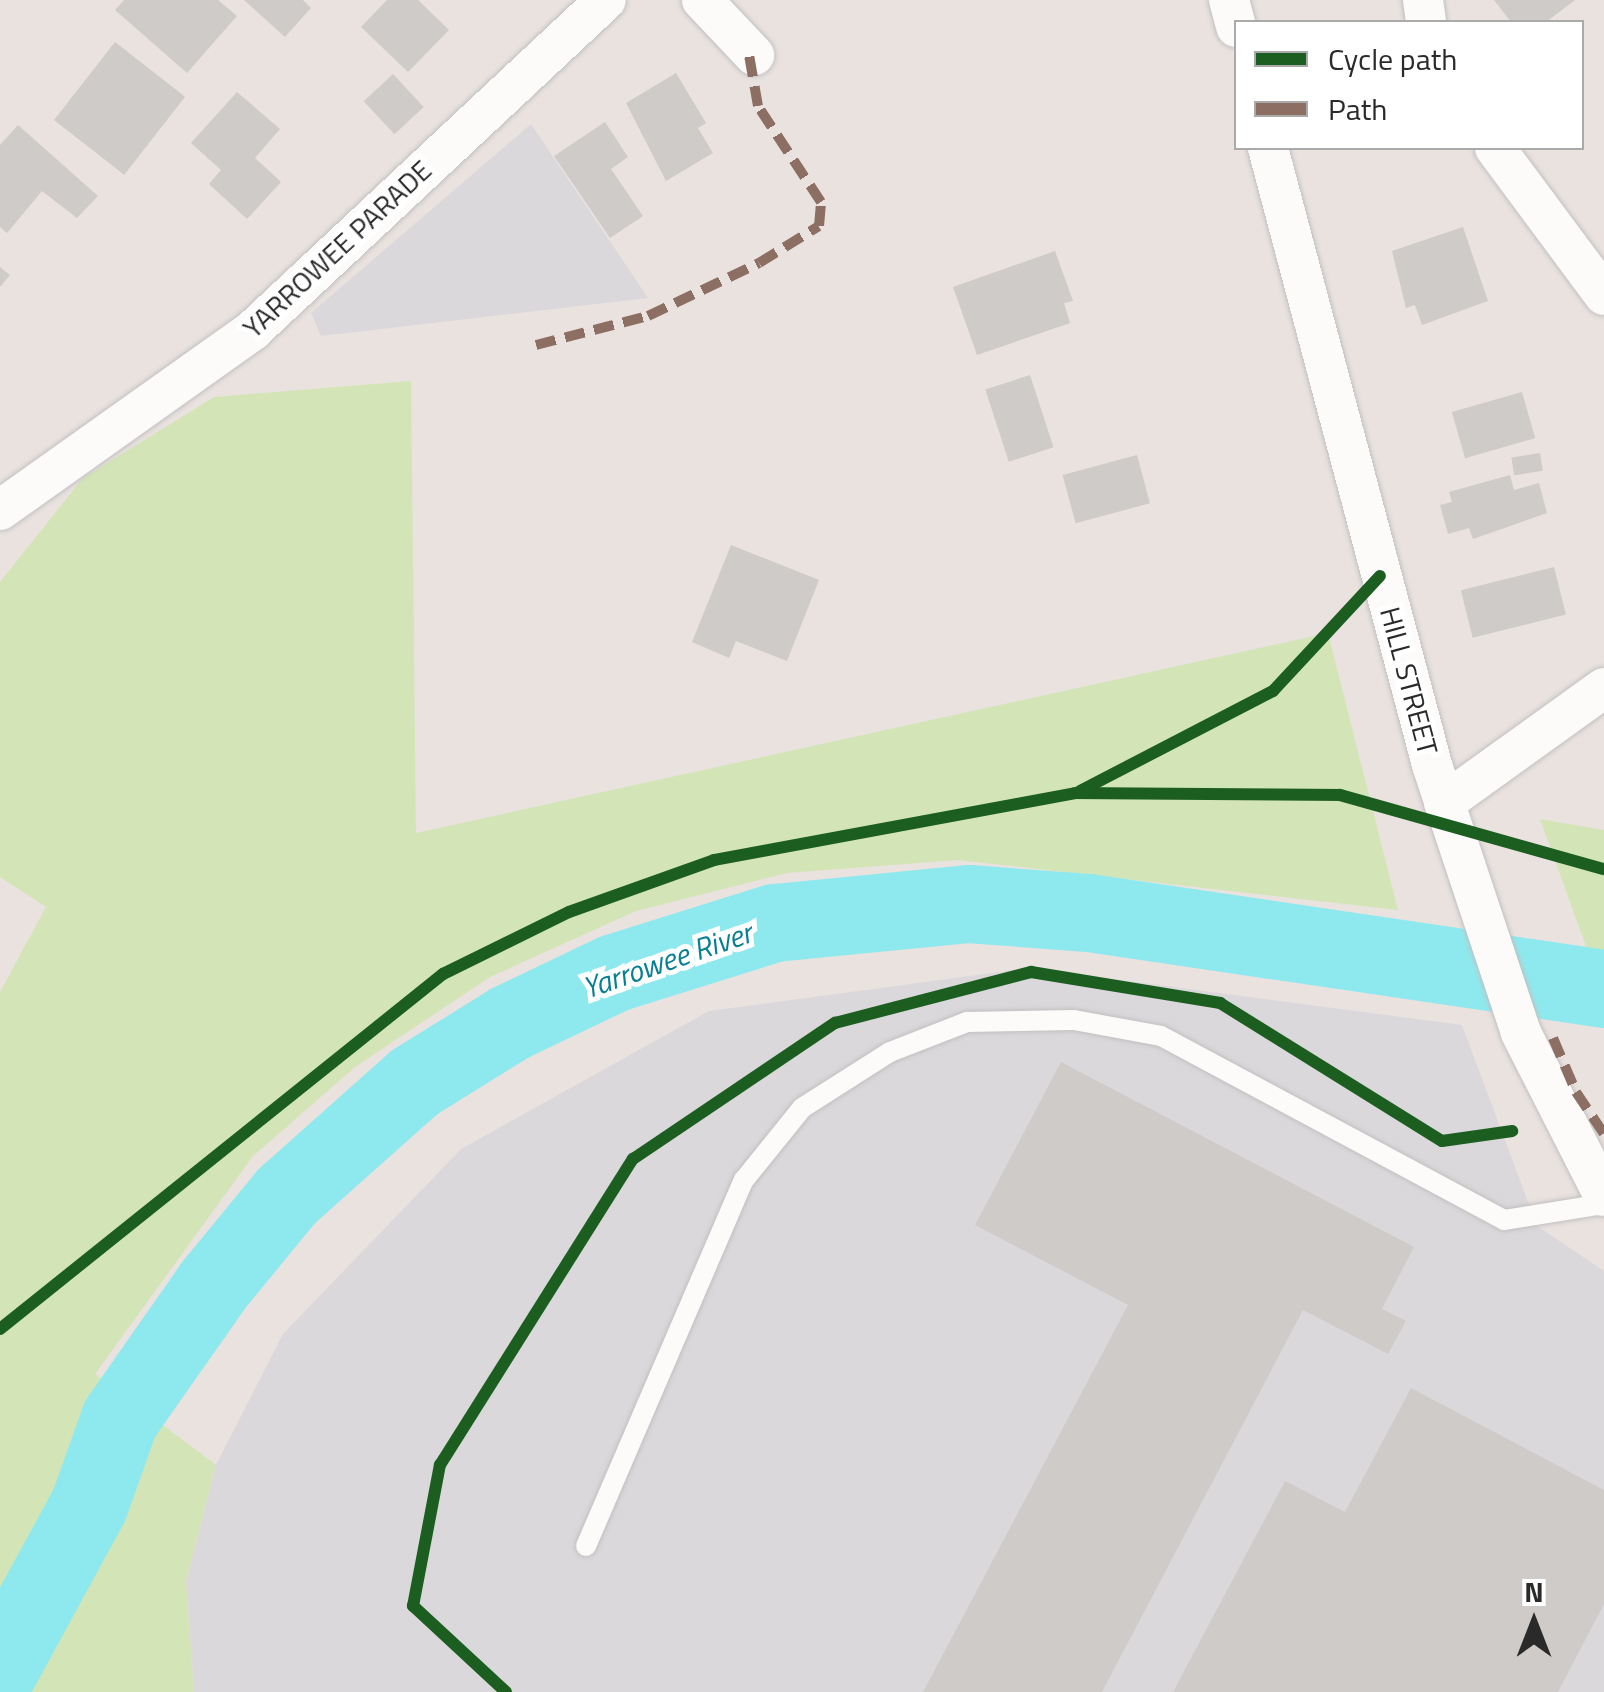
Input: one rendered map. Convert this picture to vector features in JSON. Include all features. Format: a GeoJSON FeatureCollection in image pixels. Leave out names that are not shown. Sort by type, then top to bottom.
{"type":"FeatureCollection","features":[{"type":"Feature","properties":{"kind":"street","name":"YARROWEE PARADE"},"geometry":{"type":"LineString","coordinates":[[0,510],[254,330],[606,0]]}},
{"type":"Feature","properties":{"kind":"street"},"geometry":{"type":"LineString","coordinates":[[702,0],[754,54]]}},
{"type":"Feature","properties":{"kind":"street","name":"HILL STREET"},"geometry":{"type":"LineString","coordinates":[[1269,150],[1444,802],[1521,1033],[1604,1196]]}},
{"type":"Feature","properties":{"kind":"street"},"geometry":{"type":"LineString","coordinates":[[1496,150],[1604,296]]}},
{"type":"Feature","properties":{"kind":"street"},"geometry":{"type":"LineString","coordinates":[[1444,802],[1604,688]]}},
{"type":"Feature","properties":{"kind":"lane"},"geometry":{"type":"LineString","coordinates":[[586,1546],[744,1180],[802,1108],[890,1052],[967,1022],[1074,1020],[1160,1036],[1504,1220],[1604,1204]]}},
{"type":"Feature","properties":{"kind":"shaded area"},"geometry":{"type":"Polygon","coordinates":[[[531,124],[648,298],[321,336],[311,313],[531,124]]]}},
{"type":"Feature","properties":{"kind":"shaded area"},"geometry":{"type":"Polygon","coordinates":[[[1030,968],[1462,1025],[1537,1226],[1604,1271],[1604,1692],[194,1692],[186,1581],[216,1465],[283,1334],[461,1149],[709,1011],[1030,968]]]}},
{"type":"Feature","properties":{"kind":"green space"},"geometry":{"type":"Polygon","coordinates":[[[411,381],[416,833],[1328,633],[1398,910],[958,860],[787,873],[636,911],[490,977],[355,1067],[253,1156],[95,1374],[216,1465],[186,1581],[194,1692],[0,1692],[0,992],[46,907],[0,877],[0,582],[83,478],[214,397],[411,381]]]}},
{"type":"Feature","properties":{"kind":"green space"},"geometry":{"type":"Polygon","coordinates":[[[1540,819],[1604,830],[1604,996],[1540,819]]]}},
{"type":"Feature","properties":{"kind":"building"},"geometry":{"type":"Polygon","coordinates":[[[124,0],[218,0],[237,16],[187,73],[115,10],[124,0]]]}},
{"type":"Feature","properties":{"kind":"building"},"geometry":{"type":"Polygon","coordinates":[[[244,0],[303,0],[311,8],[285,37],[244,0]]]}},
{"type":"Feature","properties":{"kind":"building"},"geometry":{"type":"Polygon","coordinates":[[[387,0],[418,0],[449,30],[408,72],[361,27],[387,0]]]}},
{"type":"Feature","properties":{"kind":"building"},"geometry":{"type":"Polygon","coordinates":[[[1494,0],[1575,0],[1549,20],[1509,20],[1494,0]]]}},
{"type":"Feature","properties":{"kind":"building"},"geometry":{"type":"Polygon","coordinates":[[[115,42],[185,97],[124,175],[54,120],[115,42]]]}},
{"type":"Feature","properties":{"kind":"building"},"geometry":{"type":"Polygon","coordinates":[[[676,73],[706,123],[698,128],[713,153],[666,181],[626,103],[676,73]]]}},
{"type":"Feature","properties":{"kind":"building"},"geometry":{"type":"Polygon","coordinates":[[[393,74],[424,107],[394,134],[364,101],[393,74]]]}},
{"type":"Feature","properties":{"kind":"building"},"geometry":{"type":"Polygon","coordinates":[[[237,92],[280,129],[255,158],[281,182],[247,219],[209,184],[221,170],[191,143],[237,92]]]}},
{"type":"Feature","properties":{"kind":"building"},"geometry":{"type":"Polygon","coordinates":[[[605,122],[628,157],[611,169],[643,216],[610,238],[554,156],[605,122]]]}},
{"type":"Feature","properties":{"kind":"building"},"geometry":{"type":"Polygon","coordinates":[[[18,125],[98,196],[77,218],[42,191],[7,233],[0,227],[0,145],[18,125]]]}},
{"type":"Feature","properties":{"kind":"building"},"geometry":{"type":"Polygon","coordinates":[[[1463,227],[1488,301],[1422,325],[1415,305],[1406,308],[1392,251],[1463,227]]]}},
{"type":"Feature","properties":{"kind":"building"},"geometry":{"type":"Polygon","coordinates":[[[1055,251],[1073,301],[1064,303],[1070,323],[977,355],[953,287],[1055,251]]]}},
{"type":"Feature","properties":{"kind":"building"},"geometry":{"type":"Polygon","coordinates":[[[0,267],[10,275],[0,287],[0,267]]]}},
{"type":"Feature","properties":{"kind":"building"},"geometry":{"type":"Polygon","coordinates":[[[1030,375],[1053,447],[1009,462],[985,390],[1030,375]]]}},
{"type":"Feature","properties":{"kind":"building"},"geometry":{"type":"Polygon","coordinates":[[[1522,392],[1535,438],[1465,458],[1452,412],[1522,392]]]}},
{"type":"Feature","properties":{"kind":"building"},"geometry":{"type":"Polygon","coordinates":[[[1540,453],[1543,471],[1514,475],[1511,458],[1540,453]]]}},
{"type":"Feature","properties":{"kind":"building"},"geometry":{"type":"Polygon","coordinates":[[[1137,455],[1150,503],[1076,523],[1063,475],[1137,455]]]}},
{"type":"Feature","properties":{"kind":"building"},"geometry":{"type":"Polygon","coordinates":[[[1510,475],[1514,490],[1539,483],[1547,513],[1473,539],[1469,528],[1448,534],[1440,505],[1452,502],[1449,492],[1510,475]]]}},
{"type":"Feature","properties":{"kind":"building"},"geometry":{"type":"Polygon","coordinates":[[[731,545],[819,580],[787,661],[736,641],[729,658],[692,642],[731,545]]]}},
{"type":"Feature","properties":{"kind":"building"},"geometry":{"type":"Polygon","coordinates":[[[1554,567],[1566,615],[1473,638],[1461,590],[1554,567]]]}},
{"type":"Feature","properties":{"kind":"building"},"geometry":{"type":"Polygon","coordinates":[[[1061,1062],[1414,1247],[1382,1309],[1406,1321],[1388,1354],[1303,1310],[1102,1692],[923,1692],[1128,1305],[975,1225],[1061,1062]]]}},
{"type":"Feature","properties":{"kind":"building"},"geometry":{"type":"Polygon","coordinates":[[[1411,1388],[1604,1490],[1604,1604],[1558,1692],[1173,1692],[1285,1481],[1345,1512],[1411,1388]]]}},
{"type":"Feature","properties":{"kind":"waterway","name":"Yarrowee River"},"geometry":{"type":"LineString","coordinates":[[0,1669],[89,1506],[120,1419],[213,1286],[287,1196],[415,1082],[510,1023],[615,973],[775,923],[969,904],[1089,913],[1604,989]]}},
{"type":"Feature","properties":{"kind":"marked path"},"geometry":{"type":"LineString","coordinates":[[536,345],[648,316],[759,263],[819,226],[821,202],[758,106],[748,49]]}},
{"type":"Feature","properties":{"kind":"marked path"},"geometry":{"type":"LineString","coordinates":[[1553,1038],[1576,1092],[1604,1134]]}},
{"type":"Feature","properties":{"kind":"cycle path"},"geometry":{"type":"LineString","coordinates":[[1080,791],[1273,691],[1380,576]]}},
{"type":"Feature","properties":{"kind":"cycle path"},"geometry":{"type":"LineString","coordinates":[[0,1329],[443,974],[569,912],[714,860],[1075,793],[1340,795],[1604,869]]}},
{"type":"Feature","properties":{"kind":"cycle path"},"geometry":{"type":"LineString","coordinates":[[506,1692],[413,1606],[440,1465],[633,1159],[835,1023],[1031,972],[1220,1003],[1442,1141],[1512,1131]]}}]}
